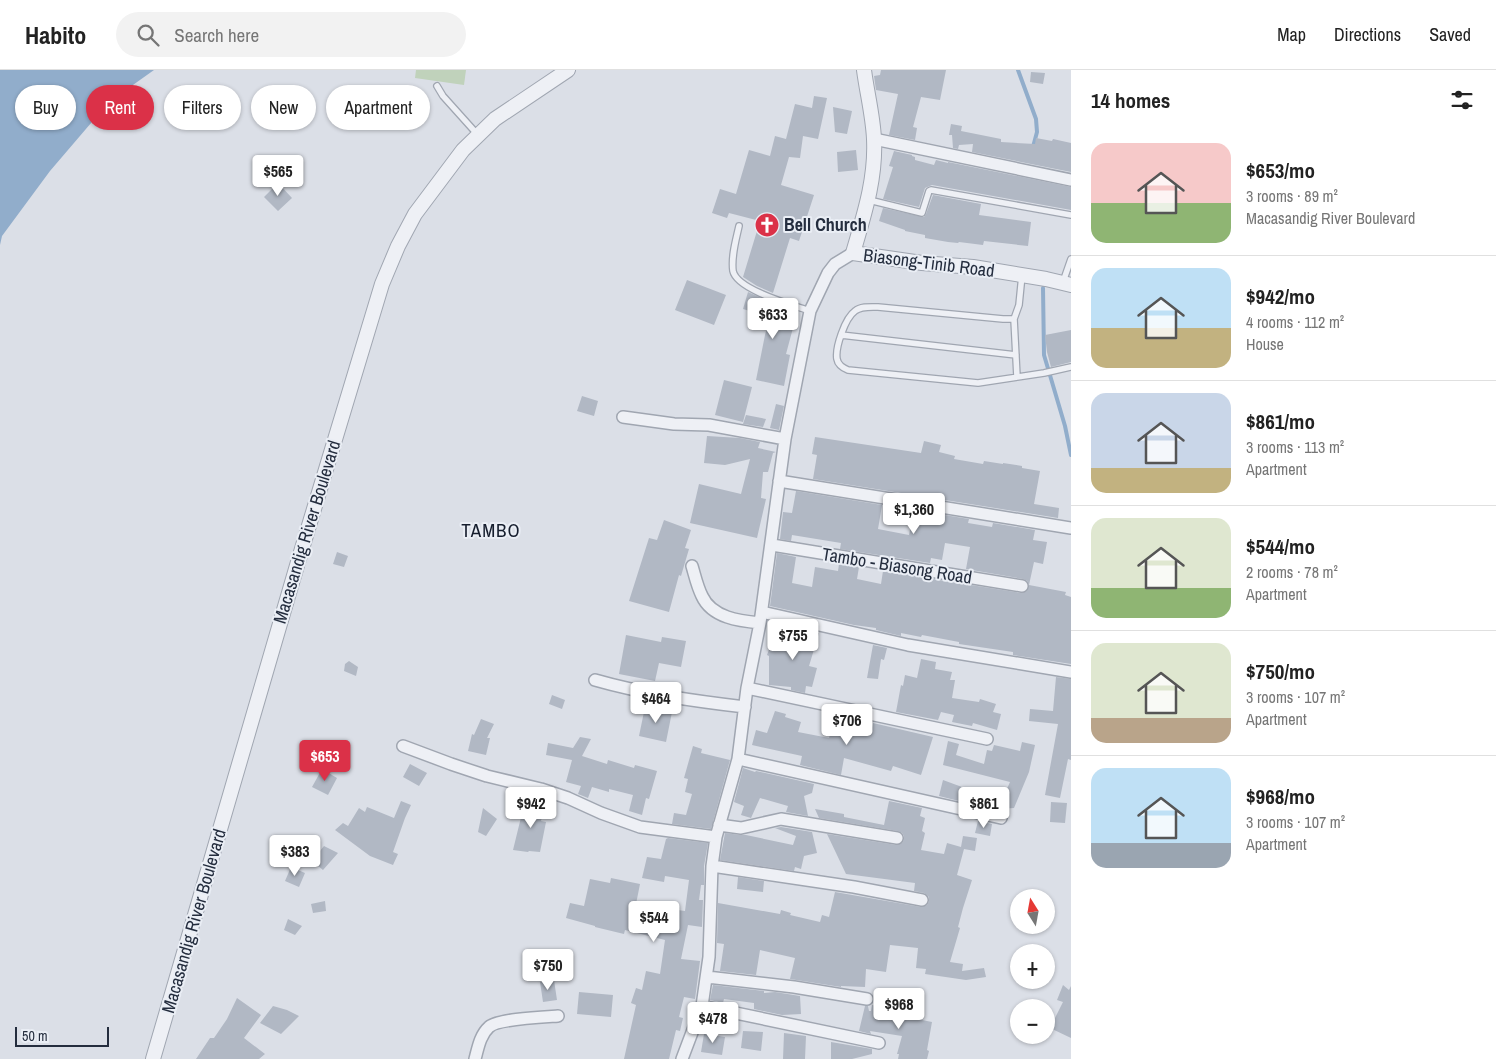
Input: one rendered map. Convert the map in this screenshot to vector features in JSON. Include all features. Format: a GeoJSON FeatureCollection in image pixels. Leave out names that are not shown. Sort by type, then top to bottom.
{"type":"FeatureCollection","features":[{"type":"Feature","properties":{"kind":"street","name":"Macasandig River Boulevard"},"geometry":{"type":"LineString","coordinates":[[154,1059],[298,562],[382,284],[398,246],[415,214],[463,150],[502,114],[568,70]]}},
{"type":"Feature","properties":{"kind":"street","name":"Biasong-Tinib Road"},"geometry":{"type":"LineString","coordinates":[[864,70],[874,139],[874,164],[872,184],[853,253],[922,263],[973,267],[1067,283]]}},
{"type":"Feature","properties":{"kind":"street"},"geometry":{"type":"LineString","coordinates":[[874,139],[1071,180]]}},
{"type":"Feature","properties":{"kind":"street"},"geometry":{"type":"LineString","coordinates":[[682,1059],[702,1006],[707,977],[712,866],[716,836],[738,760],[747,688],[761,617],[772,545],[778,481],[810,311],[828,273],[835,264],[853,253]]}},
{"type":"Feature","properties":{"kind":"street"},"geometry":{"type":"LineString","coordinates":[[623,417],[674,424],[709,425],[785,439]]}},
{"type":"Feature","properties":{"kind":"street"},"geometry":{"type":"LineString","coordinates":[[778,481],[1071,528]]}},
{"type":"Feature","properties":{"kind":"street","name":"Tambo - Biasong Road"},"geometry":{"type":"LineString","coordinates":[[772,545],[1022,586]]}},
{"type":"Feature","properties":{"kind":"street"},"geometry":{"type":"LineString","coordinates":[[692,566],[702,598],[710,607],[729,618],[739,621],[761,617],[908,645],[1071,672]]}},
{"type":"Feature","properties":{"kind":"street"},"geometry":{"type":"LineString","coordinates":[[596,680],[677,699],[745,707]]}},
{"type":"Feature","properties":{"kind":"street"},"geometry":{"type":"LineString","coordinates":[[747,688],[986,739]]}},
{"type":"Feature","properties":{"kind":"street"},"geometry":{"type":"LineString","coordinates":[[403,746],[487,776],[541,789],[568,798],[601,813],[640,827],[716,836]]}},
{"type":"Feature","properties":{"kind":"street"},"geometry":{"type":"LineString","coordinates":[[738,760],[1000,818]]}},
{"type":"Feature","properties":{"kind":"street"},"geometry":{"type":"LineString","coordinates":[[719,825],[741,828],[781,819],[897,838]]}},
{"type":"Feature","properties":{"kind":"street"},"geometry":{"type":"LineString","coordinates":[[712,866],[854,887],[922,900]]}},
{"type":"Feature","properties":{"kind":"street"},"geometry":{"type":"LineString","coordinates":[[707,977],[794,987],[867,999]]}},
{"type":"Feature","properties":{"kind":"street"},"geometry":{"type":"LineString","coordinates":[[702,1006],[879,1043]]}},
{"type":"Feature","properties":{"kind":"street"},"geometry":{"type":"LineString","coordinates":[[475,1059],[483,1035],[490,1026],[500,1022],[558,1016]]}},
{"type":"Feature","properties":{"kind":"lane"},"geometry":{"type":"LineString","coordinates":[[437,86],[443,96],[478,135]]}},
{"type":"Feature","properties":{"kind":"lane"},"geometry":{"type":"LineString","coordinates":[[868,200],[922,213],[928,191],[931,190],[1071,214]]}},
{"type":"Feature","properties":{"kind":"lane"},"geometry":{"type":"LineString","coordinates":[[740,226],[732,259],[733,273],[736,278],[762,295],[810,311]]}},
{"type":"Feature","properties":{"kind":"lane"},"geometry":{"type":"LineString","coordinates":[[1067,283],[1071,259]]}},
{"type":"Feature","properties":{"kind":"lane"},"geometry":{"type":"LineString","coordinates":[[1017,377],[1014,319],[1020,304],[1022,275]]}},
{"type":"Feature","properties":{"kind":"lane"},"geometry":{"type":"LineString","coordinates":[[1014,319],[1003,320],[878,307],[861,308],[852,314],[845,325],[841,335],[837,361],[841,367],[848,370],[978,383],[1071,367]]}},
{"type":"Feature","properties":{"kind":"lane"},"geometry":{"type":"LineString","coordinates":[[841,335],[1016,355]]}},
{"type":"Feature","properties":{"kind":"green space"},"geometry":{"type":"Polygon","coordinates":[[[416,70],[466,70],[464,85],[415,78],[416,70]]]}},
{"type":"Feature","properties":{"kind":"water"},"geometry":{"type":"Polygon","coordinates":[[[0,70],[154,70],[133,85],[86,85],[86,129],[50,171],[2,236],[0,245],[0,70]]]}},
{"type":"Feature","properties":{"kind":"building"},"geometry":{"type":"Polygon","coordinates":[[[881,70],[946,70],[940,100],[921,97],[913,127],[917,128],[915,140],[889,135],[898,94],[876,90],[874,76],[880,75],[881,70]]]}},
{"type":"Feature","properties":{"kind":"building"},"geometry":{"type":"Polygon","coordinates":[[[1031,72],[1045,73],[1043,84],[1030,82],[1031,72]]]}},
{"type":"Feature","properties":{"kind":"building"},"geometry":{"type":"Polygon","coordinates":[[[814,96],[827,98],[818,139],[803,136],[800,158],[789,157],[781,185],[814,195],[799,241],[790,238],[773,293],[743,277],[760,221],[729,213],[727,218],[712,213],[720,189],[736,194],[749,150],[770,156],[775,136],[786,139],[795,104],[812,108],[814,96]]]}},
{"type":"Feature","properties":{"kind":"building"},"geometry":{"type":"Polygon","coordinates":[[[833,107],[852,111],[847,134],[835,132],[833,107]]]}},
{"type":"Feature","properties":{"kind":"building"},"geometry":{"type":"Polygon","coordinates":[[[951,124],[962,126],[961,131],[1001,139],[1001,142],[1035,144],[1036,138],[1071,143],[1071,172],[972,152],[973,144],[959,145],[958,149],[953,148],[952,135],[949,135],[951,124]]]}},
{"type":"Feature","properties":{"kind":"building"},"geometry":{"type":"Polygon","coordinates":[[[856,150],[858,170],[838,172],[837,152],[856,150]]]}},
{"type":"Feature","properties":{"kind":"building"},"geometry":{"type":"Polygon","coordinates":[[[894,151],[912,155],[915,157],[915,160],[934,165],[936,160],[1071,187],[1071,210],[932,185],[925,188],[919,207],[883,199],[893,167],[889,166],[894,151]]]}},
{"type":"Feature","properties":{"kind":"building"},"geometry":{"type":"Polygon","coordinates":[[[278,183],[292,198],[278,211],[264,197],[278,183]]]}},
{"type":"Feature","properties":{"kind":"building"},"geometry":{"type":"Polygon","coordinates":[[[933,195],[981,204],[979,215],[1031,222],[1028,246],[984,241],[983,245],[948,242],[925,238],[925,235],[905,231],[879,221],[883,208],[924,217],[933,195]]]}},
{"type":"Feature","properties":{"kind":"building"},"geometry":{"type":"Polygon","coordinates":[[[687,280],[726,295],[714,325],[675,310],[687,280]]]}},
{"type":"Feature","properties":{"kind":"building"},"geometry":{"type":"Polygon","coordinates":[[[748,292],[770,302],[770,305],[797,313],[786,354],[790,355],[784,386],[756,380],[770,317],[743,309],[748,292]]]}},
{"type":"Feature","properties":{"kind":"building"},"geometry":{"type":"Polygon","coordinates":[[[1071,330],[1071,362],[1051,367],[1045,335],[1071,330]]]}},
{"type":"Feature","properties":{"kind":"building"},"geometry":{"type":"Polygon","coordinates":[[[724,380],[752,387],[743,422],[715,415],[724,380]]]}},
{"type":"Feature","properties":{"kind":"building"},"geometry":{"type":"Polygon","coordinates":[[[582,396],[598,401],[594,416],[577,411],[582,396]]]}},
{"type":"Feature","properties":{"kind":"building"},"geometry":{"type":"Polygon","coordinates":[[[776,404],[784,406],[779,430],[770,428],[776,404]]]}},
{"type":"Feature","properties":{"kind":"building"},"geometry":{"type":"Polygon","coordinates":[[[746,415],[766,419],[763,427],[743,424],[746,415]]]}},
{"type":"Feature","properties":{"kind":"building"},"geometry":{"type":"Polygon","coordinates":[[[707,436],[740,438],[760,442],[758,448],[776,452],[773,453],[768,472],[763,472],[761,498],[766,499],[757,538],[690,523],[699,484],[741,494],[750,459],[725,465],[704,463],[707,436]]]}},
{"type":"Feature","properties":{"kind":"building"},"geometry":{"type":"Polygon","coordinates":[[[815,437],[921,453],[924,441],[941,445],[939,452],[955,456],[954,459],[983,464],[984,461],[1003,463],[1040,471],[1034,504],[1059,508],[1058,518],[813,479],[817,455],[812,454],[815,437]]]}},
{"type":"Feature","properties":{"kind":"building"},"geometry":{"type":"Polygon","coordinates":[[[796,491],[882,505],[878,529],[909,535],[914,510],[969,519],[968,523],[992,527],[993,523],[1035,530],[1033,540],[1047,542],[1043,564],[1034,562],[1029,585],[1023,579],[966,569],[970,547],[945,543],[942,560],[931,558],[930,563],[840,549],[841,543],[792,535],[791,541],[780,539],[783,512],[792,513],[796,491]]]}},
{"type":"Feature","properties":{"kind":"building"},"geometry":{"type":"Polygon","coordinates":[[[664,520],[691,530],[685,548],[689,549],[681,576],[679,575],[669,612],[629,601],[649,538],[657,540],[664,520]]]}},
{"type":"Feature","properties":{"kind":"building"},"geometry":{"type":"Polygon","coordinates":[[[337,552],[348,556],[344,567],[333,564],[337,552]]]}},
{"type":"Feature","properties":{"kind":"building"},"geometry":{"type":"Polygon","coordinates":[[[777,553],[796,557],[792,583],[812,587],[815,567],[838,571],[839,564],[859,567],[857,579],[881,584],[883,571],[1021,593],[1027,591],[1029,585],[1066,592],[1065,595],[1071,597],[1071,664],[1013,655],[1013,652],[959,644],[959,642],[922,635],[921,637],[901,633],[901,636],[876,630],[876,628],[854,625],[770,606],[777,553]]]}},
{"type":"Feature","properties":{"kind":"building"},"geometry":{"type":"Polygon","coordinates":[[[799,628],[819,633],[809,666],[817,668],[812,687],[806,686],[805,693],[791,690],[791,687],[769,685],[769,656],[767,655],[771,644],[777,646],[780,634],[796,638],[799,628]]]}},
{"type":"Feature","properties":{"kind":"building"},"geometry":{"type":"Polygon","coordinates":[[[626,635],[661,642],[662,637],[686,641],[681,667],[659,663],[655,681],[619,674],[626,635]]]}},
{"type":"Feature","properties":{"kind":"building"},"geometry":{"type":"Polygon","coordinates":[[[873,645],[887,648],[884,660],[881,659],[878,679],[867,678],[873,645]]]}},
{"type":"Feature","properties":{"kind":"building"},"geometry":{"type":"Polygon","coordinates":[[[921,659],[936,662],[935,669],[952,672],[950,680],[955,680],[952,698],[979,702],[980,699],[996,704],[993,712],[1001,714],[997,730],[973,723],[972,726],[952,722],[954,715],[941,712],[938,720],[896,712],[901,685],[903,686],[905,675],[917,678],[921,659]]]}},
{"type":"Feature","properties":{"kind":"building"},"geometry":{"type":"Polygon","coordinates":[[[349,661],[358,667],[356,676],[344,671],[345,664],[349,661]]]}},
{"type":"Feature","properties":{"kind":"building"},"geometry":{"type":"Polygon","coordinates":[[[1056,677],[1071,679],[1071,760],[1068,759],[1060,798],[1045,795],[1058,724],[1029,721],[1030,709],[1053,711],[1056,677]]]}},
{"type":"Feature","properties":{"kind":"building"},"geometry":{"type":"Polygon","coordinates":[[[552,695],[565,700],[562,709],[549,704],[552,695]]]}},
{"type":"Feature","properties":{"kind":"building"},"geometry":{"type":"Polygon","coordinates":[[[645,707],[672,712],[666,742],[639,736],[645,707]]]}},
{"type":"Feature","properties":{"kind":"building"},"geometry":{"type":"Polygon","coordinates":[[[775,711],[786,714],[785,717],[801,722],[798,732],[829,738],[831,730],[865,736],[867,727],[872,728],[873,723],[933,737],[921,775],[893,766],[891,771],[844,758],[841,775],[800,765],[802,756],[752,745],[756,730],[767,733],[775,711]]]}},
{"type":"Feature","properties":{"kind":"building"},"geometry":{"type":"Polygon","coordinates":[[[481,719],[494,724],[487,738],[490,738],[486,755],[468,751],[472,734],[474,735],[481,719]]]}},
{"type":"Feature","properties":{"kind":"building"},"geometry":{"type":"Polygon","coordinates":[[[580,737],[591,739],[582,756],[607,764],[608,760],[634,768],[635,765],[657,771],[649,799],[646,798],[642,815],[629,811],[633,795],[609,789],[609,792],[592,787],[588,798],[578,794],[581,786],[566,782],[572,760],[546,755],[548,743],[573,748],[580,737]]]}},
{"type":"Feature","properties":{"kind":"building"},"geometry":{"type":"Polygon","coordinates":[[[948,741],[959,744],[956,755],[984,764],[987,750],[992,751],[994,745],[1020,751],[1022,742],[1035,745],[1029,772],[1014,808],[998,809],[1010,782],[943,765],[948,741]]]}},
{"type":"Feature","properties":{"kind":"building"},"geometry":{"type":"Polygon","coordinates":[[[693,746],[702,749],[701,753],[730,760],[711,829],[672,824],[674,813],[686,815],[692,794],[685,792],[688,779],[684,778],[693,746]]]}},
{"type":"Feature","properties":{"kind":"building"},"geometry":{"type":"Polygon","coordinates":[[[410,764],[427,773],[419,786],[403,777],[410,764]]]}},
{"type":"Feature","properties":{"kind":"building"},"geometry":{"type":"Polygon","coordinates":[[[743,768],[814,784],[812,793],[804,796],[808,816],[786,812],[788,806],[760,798],[751,818],[741,815],[744,806],[734,802],[743,768]]]}},
{"type":"Feature","properties":{"kind":"building"},"geometry":{"type":"Polygon","coordinates":[[[322,769],[337,778],[328,795],[312,787],[322,769]]]}},
{"type":"Feature","properties":{"kind":"building"},"geometry":{"type":"Polygon","coordinates":[[[943,780],[962,787],[959,801],[939,796],[943,780]]]}},
{"type":"Feature","properties":{"kind":"building"},"geometry":{"type":"Polygon","coordinates":[[[401,801],[411,805],[393,852],[398,854],[393,865],[370,856],[335,830],[343,823],[348,826],[359,808],[365,812],[367,807],[394,818],[401,801]]]}},
{"type":"Feature","properties":{"kind":"building"},"geometry":{"type":"Polygon","coordinates":[[[525,801],[545,807],[541,821],[546,822],[540,852],[513,850],[525,801]]]}},
{"type":"Feature","properties":{"kind":"building"},"geometry":{"type":"Polygon","coordinates":[[[889,801],[922,808],[920,816],[925,818],[922,831],[925,833],[921,850],[944,854],[947,843],[961,847],[963,836],[977,838],[975,851],[964,849],[957,875],[972,880],[950,962],[963,964],[962,971],[984,968],[986,977],[966,980],[925,974],[926,969],[916,968],[918,948],[890,945],[886,972],[866,969],[865,987],[841,987],[790,979],[795,958],[760,950],[756,975],[720,971],[724,944],[717,943],[718,903],[780,914],[781,910],[791,913],[790,915],[820,922],[822,915],[829,917],[835,892],[921,907],[927,905],[929,897],[924,893],[914,891],[915,883],[846,874],[827,834],[896,845],[903,842],[904,836],[902,833],[819,818],[815,809],[844,814],[844,817],[884,825],[889,801]]]}},
{"type":"Feature","properties":{"kind":"building"},"geometry":{"type":"Polygon","coordinates":[[[1051,802],[1067,803],[1065,823],[1050,822],[1051,802]]]}},
{"type":"Feature","properties":{"kind":"building"},"geometry":{"type":"Polygon","coordinates":[[[483,808],[497,819],[486,836],[478,832],[483,808]]]}},
{"type":"Feature","properties":{"kind":"building"},"geometry":{"type":"Polygon","coordinates":[[[978,821],[992,824],[990,836],[975,833],[978,821]]]}},
{"type":"Feature","properties":{"kind":"building"},"geometry":{"type":"Polygon","coordinates":[[[781,827],[812,832],[817,853],[804,856],[801,869],[795,867],[794,871],[720,860],[725,833],[746,835],[793,845],[796,836],[775,828],[781,827]]]}},
{"type":"Feature","properties":{"kind":"building"},"geometry":{"type":"Polygon","coordinates":[[[666,839],[708,843],[704,866],[704,885],[701,885],[699,900],[703,900],[702,927],[688,925],[681,959],[700,961],[695,999],[684,997],[679,1017],[683,1018],[680,1031],[676,1030],[669,1059],[624,1059],[636,1005],[631,1003],[636,988],[642,990],[646,971],[660,974],[665,940],[625,930],[624,934],[566,918],[570,903],[584,906],[590,879],[610,883],[611,878],[640,884],[636,904],[649,907],[646,920],[668,925],[670,909],[685,911],[689,880],[665,876],[664,882],[642,878],[647,857],[661,859],[666,839]]]}},
{"type":"Feature","properties":{"kind":"building"},"geometry":{"type":"Polygon","coordinates":[[[324,846],[338,853],[323,870],[312,861],[324,846]]]}},
{"type":"Feature","properties":{"kind":"building"},"geometry":{"type":"Polygon","coordinates":[[[291,867],[305,873],[299,887],[285,881],[291,867]]]}},
{"type":"Feature","properties":{"kind":"building"},"geometry":{"type":"Polygon","coordinates":[[[738,877],[764,881],[763,892],[737,889],[738,877]]]}},
{"type":"Feature","properties":{"kind":"building"},"geometry":{"type":"Polygon","coordinates":[[[325,901],[326,911],[313,913],[311,904],[325,901]]]}},
{"type":"Feature","properties":{"kind":"building"},"geometry":{"type":"Polygon","coordinates":[[[288,919],[302,926],[295,935],[284,930],[288,919]]]}},
{"type":"Feature","properties":{"kind":"building"},"geometry":{"type":"Polygon","coordinates":[[[554,980],[557,1000],[543,1002],[540,982],[554,980]]]}},
{"type":"Feature","properties":{"kind":"building"},"geometry":{"type":"Polygon","coordinates":[[[713,985],[764,991],[764,993],[775,992],[800,996],[801,1014],[782,1015],[754,1009],[754,1003],[724,999],[723,1003],[710,1000],[713,985]]]}},
{"type":"Feature","properties":{"kind":"building"},"geometry":{"type":"Polygon","coordinates":[[[1063,985],[1069,990],[1071,986],[1071,1038],[1055,1030],[1055,1018],[1063,1002],[1057,1000],[1063,985]]]}},
{"type":"Feature","properties":{"kind":"building"},"geometry":{"type":"Polygon","coordinates":[[[579,992],[613,995],[611,1017],[577,1014],[579,992]]]}},
{"type":"Feature","properties":{"kind":"building"},"geometry":{"type":"Polygon","coordinates":[[[237,998],[261,1015],[244,1038],[265,1054],[259,1059],[196,1059],[210,1038],[214,1038],[227,1019],[237,998]]]}},
{"type":"Feature","properties":{"kind":"building"},"geometry":{"type":"Polygon","coordinates":[[[872,1005],[908,1012],[907,1017],[932,1022],[927,1059],[898,1059],[899,1054],[897,1054],[902,1036],[870,1031],[871,1034],[859,1031],[865,1006],[868,1006],[869,1011],[871,1011],[872,1005]]]}},
{"type":"Feature","properties":{"kind":"building"},"geometry":{"type":"Polygon","coordinates":[[[273,1006],[299,1016],[281,1034],[260,1023],[273,1006]]]}},
{"type":"Feature","properties":{"kind":"building"},"geometry":{"type":"Polygon","coordinates":[[[743,1031],[763,1032],[761,1051],[741,1048],[743,1031]]]}},
{"type":"Feature","properties":{"kind":"building"},"geometry":{"type":"Polygon","coordinates":[[[784,1033],[806,1036],[805,1059],[783,1059],[784,1033]]]}},
{"type":"Feature","properties":{"kind":"building"},"geometry":{"type":"Polygon","coordinates":[[[704,1034],[725,1037],[722,1055],[701,1052],[704,1034]]]}},
{"type":"Feature","properties":{"kind":"building"},"geometry":{"type":"Polygon","coordinates":[[[831,1042],[872,1049],[872,1054],[852,1059],[831,1059],[831,1042]]]}},
{"type":"Feature","properties":{"kind":"waterway"},"geometry":{"type":"LineString","coordinates":[[1018,70],[1036,119],[1037,132],[1033,147]]}},
{"type":"Feature","properties":{"kind":"waterway"},"geometry":{"type":"LineString","coordinates":[[1043,288],[1044,355],[1065,426],[1071,455]]}},
{"type":"Feature","properties":{"kind":"place","name":"Bell Church"},"geometry":{"type":"Point","coordinates":[767,225]}},
{"type":"Feature","properties":{"kind":"district","name":"TAMBO"},"geometry":{"type":"Point","coordinates":[491,530]}}]}
